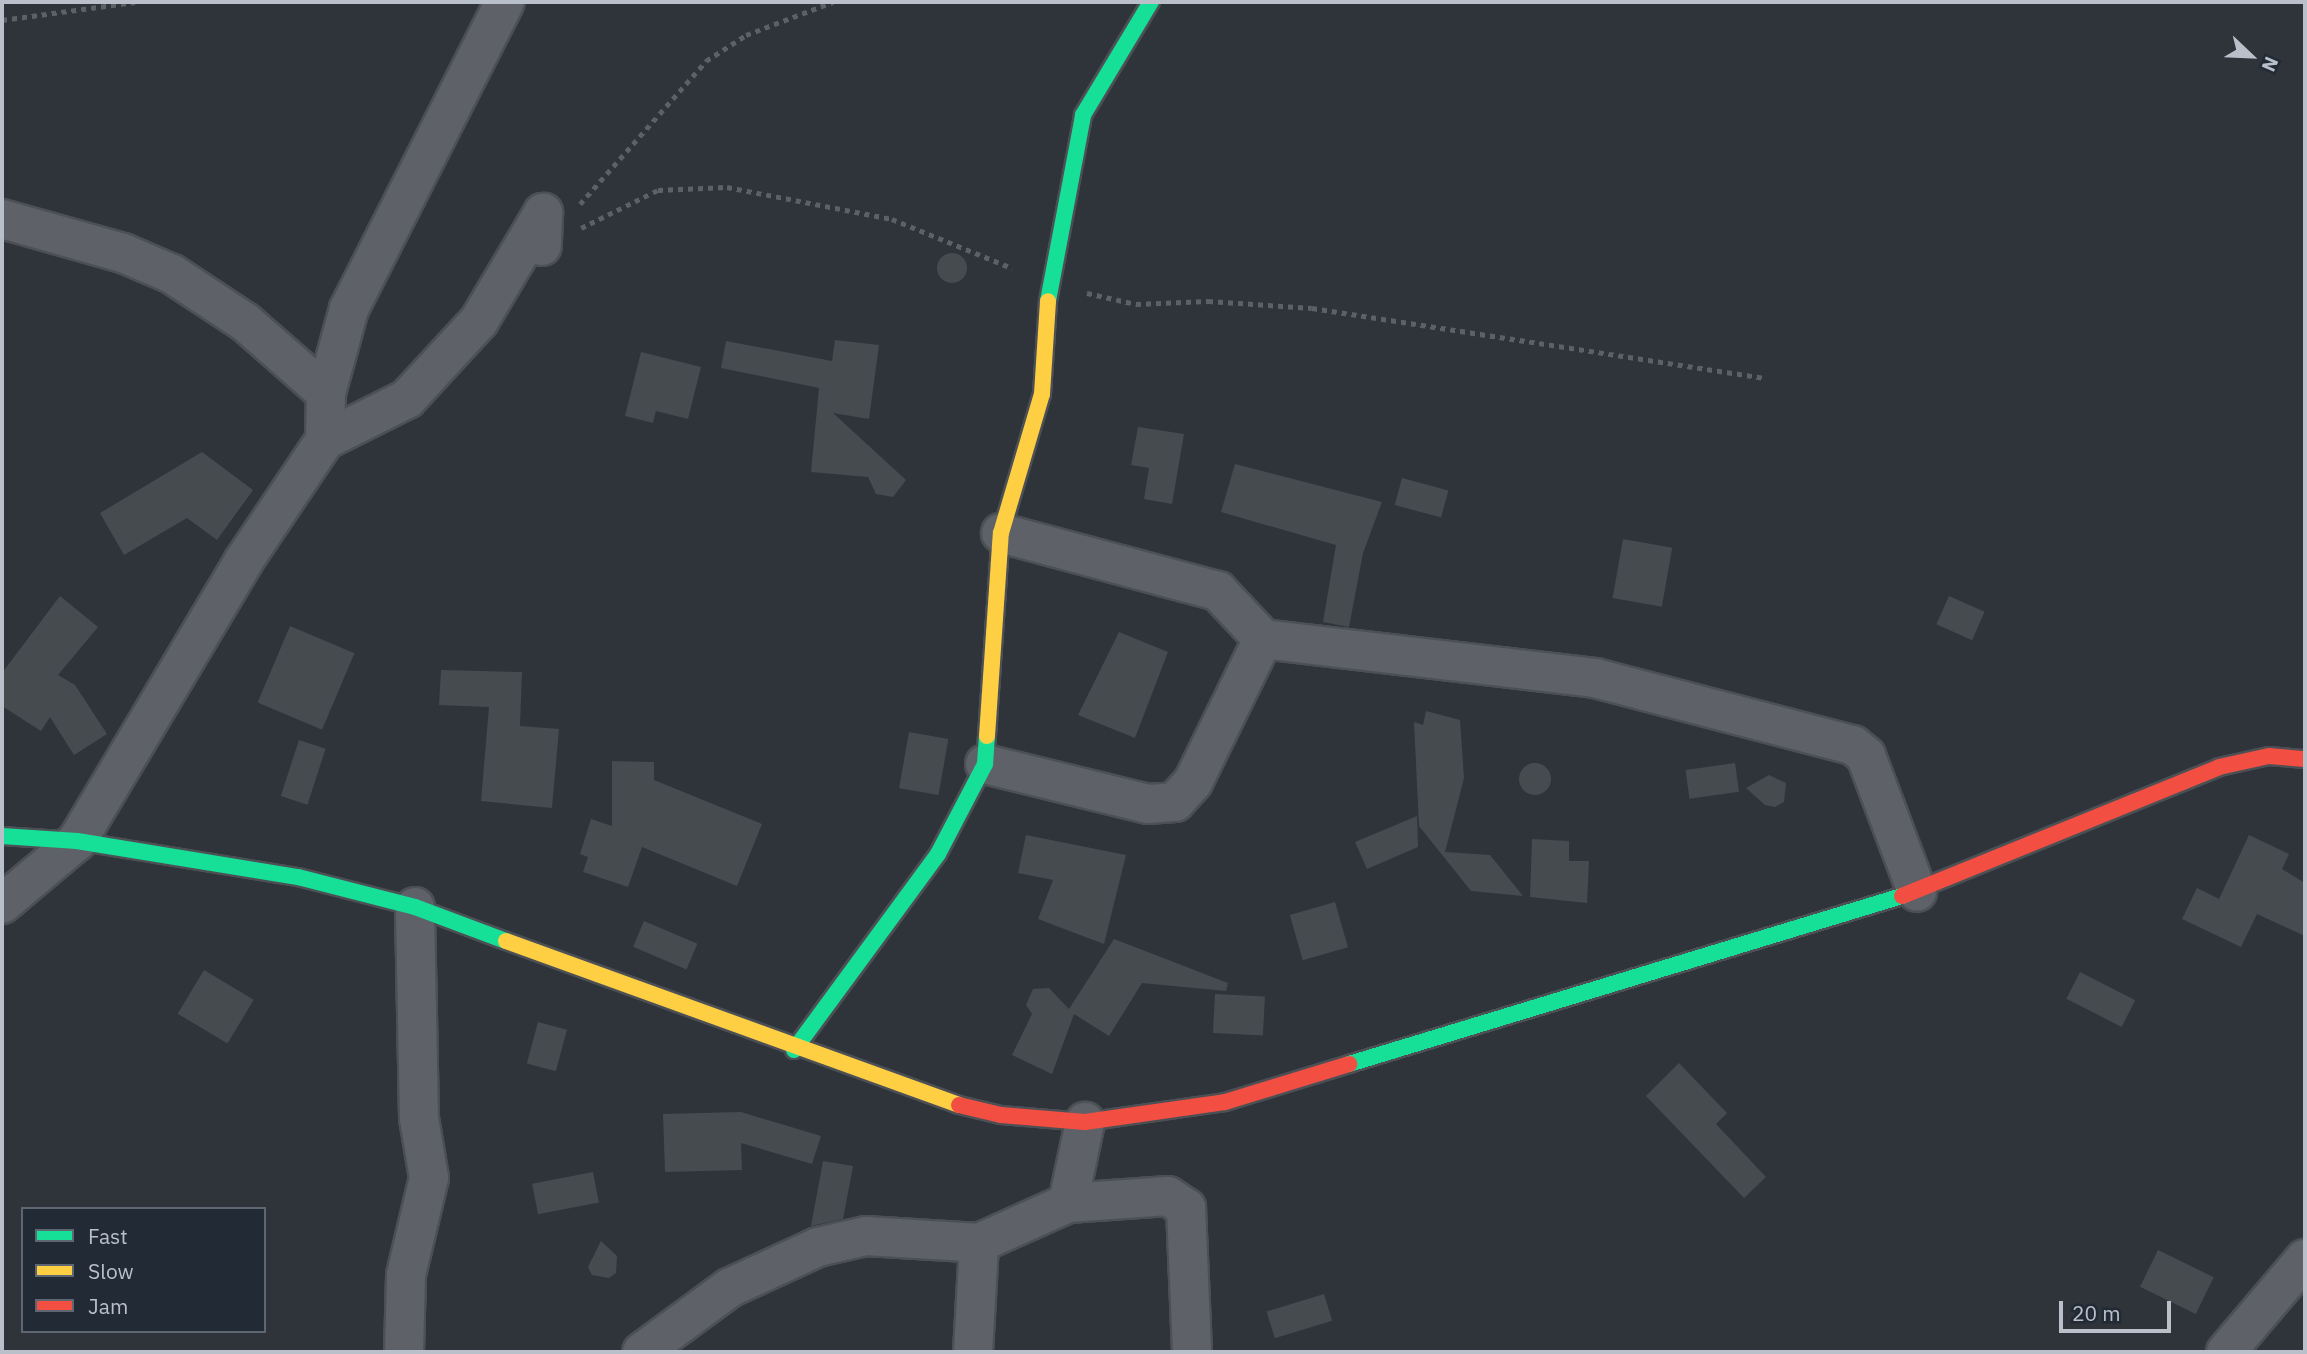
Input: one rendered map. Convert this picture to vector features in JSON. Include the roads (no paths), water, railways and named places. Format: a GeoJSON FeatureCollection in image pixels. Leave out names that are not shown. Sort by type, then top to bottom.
{"type":"FeatureCollection","features":[{"type":"Feature","properties":{"kind":"street"},"geometry":{"type":"LineString","coordinates":[[325,440],[326,393],[349,309],[367,267],[505,2]]}},
{"type":"Feature","properties":{"kind":"street"},"geometry":{"type":"LineString","coordinates":[[794,1050],[938,854],[985,764],[1001,533],[1042,394],[1049,284],[1083,116],[1151,2]]}},
{"type":"Feature","properties":{"kind":"street"},"geometry":{"type":"LineString","coordinates":[[2,904],[77,841],[243,562],[325,440],[407,400],[479,321],[543,213],[542,247]]}},
{"type":"Feature","properties":{"kind":"street"},"geometry":{"type":"LineString","coordinates":[[2,219],[123,253],[172,274],[245,323],[326,393]]}},
{"type":"Feature","properties":{"kind":"street"},"geometry":{"type":"LineString","coordinates":[[1001,533],[1218,591],[1263,639],[1595,678],[1853,745],[1866,756],[1916,892]]}},
{"type":"Feature","properties":{"kind":"street"},"geometry":{"type":"LineString","coordinates":[[985,764],[1147,804],[1175,802],[1194,782],[1263,639]]}},
{"type":"Feature","properties":{"kind":"street"},"geometry":{"type":"LineString","coordinates":[[2,836],[77,841],[298,877],[415,907],[670,998],[794,1050],[939,1100],[1002,1115],[1086,1122],[1225,1102],[1916,892],[2219,767],[2269,757],[2305,759]]}},
{"type":"Feature","properties":{"kind":"street"},"geometry":{"type":"LineString","coordinates":[[404,1352],[406,1275],[429,1178],[419,1118],[415,907]]}},
{"type":"Feature","properties":{"kind":"street"},"geometry":{"type":"LineString","coordinates":[[1069,1203],[1086,1122]]}},
{"type":"Feature","properties":{"kind":"street"},"geometry":{"type":"LineString","coordinates":[[642,1352],[729,1288],[818,1247],[866,1236],[979,1243],[1069,1203],[1168,1196],[1186,1208],[1192,1352]]}},
{"type":"Feature","properties":{"kind":"street"},"geometry":{"type":"LineString","coordinates":[[973,1352],[979,1243]]}},
{"type":"Feature","properties":{"kind":"street"},"geometry":{"type":"LineString","coordinates":[[2226,1352],[2305,1259]]}}]}
